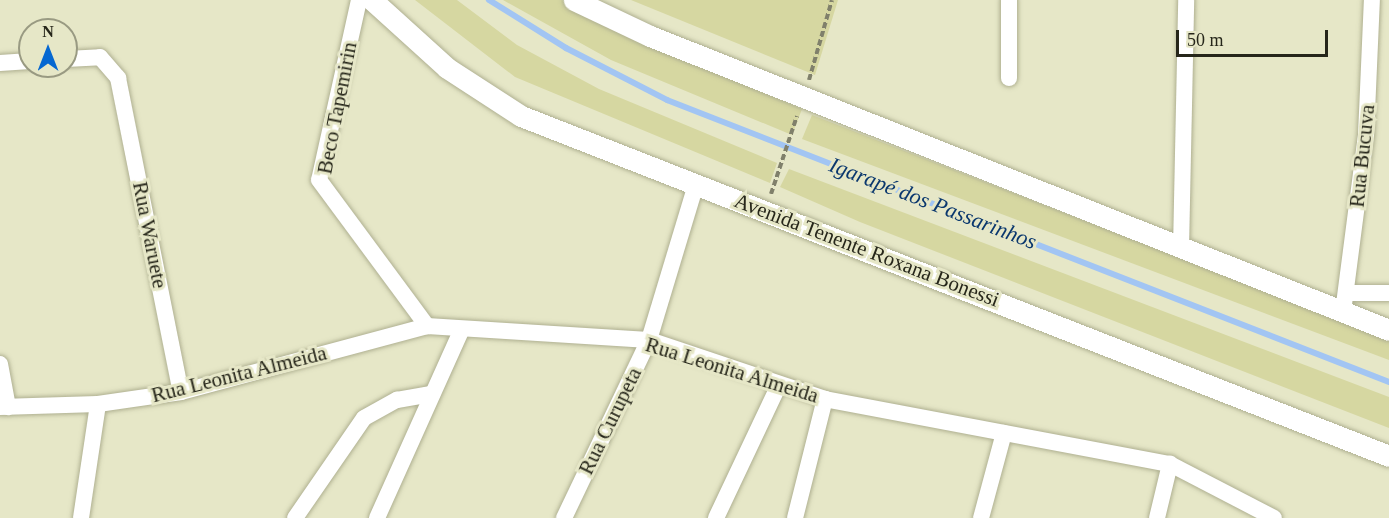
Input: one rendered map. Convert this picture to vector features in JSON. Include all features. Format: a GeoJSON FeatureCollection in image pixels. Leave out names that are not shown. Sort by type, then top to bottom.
{"type":"FeatureCollection","features":[{"type":"Feature","properties":{"kind":"street","name":"Beco Tapemirin"},"geometry":{"type":"LineString","coordinates":[[359,0],[319,180],[427,326]]}},
{"type":"Feature","properties":{"kind":"street","name":"Avenida Tenente Roxana Bonessi"},"geometry":{"type":"LineString","coordinates":[[372,0],[447,68],[521,116],[1389,456]]}},
{"type":"Feature","properties":{"kind":"street"},"geometry":{"type":"LineString","coordinates":[[574,0],[801,105],[1181,249],[1344,302],[1389,330]]}},
{"type":"Feature","properties":{"kind":"street"},"geometry":{"type":"LineString","coordinates":[[1009,0],[1010,78]]}},
{"type":"Feature","properties":{"kind":"street"},"geometry":{"type":"LineString","coordinates":[[1181,249],[1186,0]]}},
{"type":"Feature","properties":{"kind":"street","name":"Rua Bucuva"},"geometry":{"type":"LineString","coordinates":[[1344,302],[1366,135],[1372,0]]}},
{"type":"Feature","properties":{"kind":"street","name":"Rua Waruete"},"geometry":{"type":"LineString","coordinates":[[78,58],[100,57],[118,78],[182,392]]}},
{"type":"Feature","properties":{"kind":"street"},"geometry":{"type":"LineString","coordinates":[[0,63],[18,62]]}},
{"type":"Feature","properties":{"kind":"street","name":"Rua Curupeta"},"geometry":{"type":"LineString","coordinates":[[564,518],[649,340],[696,184]]}},
{"type":"Feature","properties":{"kind":"street"},"geometry":{"type":"LineString","coordinates":[[1344,302],[1389,293]]}},
{"type":"Feature","properties":{"kind":"street","name":"Rua Leonita Almeida"},"geometry":{"type":"LineString","coordinates":[[4,407],[98,404],[182,392],[427,326],[649,340],[778,387],[825,399],[1170,464],[1274,518]]}},
{"type":"Feature","properties":{"kind":"street"},"geometry":{"type":"LineString","coordinates":[[377,518],[462,329]]}},
{"type":"Feature","properties":{"kind":"street"},"geometry":{"type":"LineString","coordinates":[[0,363],[4,407]]}},
{"type":"Feature","properties":{"kind":"street"},"geometry":{"type":"LineString","coordinates":[[716,518],[778,387]]}},
{"type":"Feature","properties":{"kind":"street"},"geometry":{"type":"LineString","coordinates":[[295,518],[364,418],[397,400],[432,394]]}},
{"type":"Feature","properties":{"kind":"street"},"geometry":{"type":"LineString","coordinates":[[795,518],[825,399]]}},
{"type":"Feature","properties":{"kind":"street"},"geometry":{"type":"LineString","coordinates":[[81,518],[98,404]]}},
{"type":"Feature","properties":{"kind":"street"},"geometry":{"type":"LineString","coordinates":[[981,518],[1004,433]]}},
{"type":"Feature","properties":{"kind":"street"},"geometry":{"type":"LineString","coordinates":[[1157,518],[1170,464]]}},
{"type":"Feature","properties":{"kind":"path"},"geometry":{"type":"LineString","coordinates":[[769,200],[801,105],[832,0]]}},
{"type":"Feature","properties":{"kind":"green space"},"geometry":{"type":"Polygon","coordinates":[[[415,0],[457,0],[517,45],[599,89],[777,163],[770,183],[515,77],[415,0]]]}},
{"type":"Feature","properties":{"kind":"green space"},"geometry":{"type":"Polygon","coordinates":[[[503,0],[562,0],[630,37],[802,109],[792,135],[611,60],[503,0]]]}},
{"type":"Feature","properties":{"kind":"green space"},"geometry":{"type":"Polygon","coordinates":[[[631,0],[838,0],[815,75],[631,0]]]}},
{"type":"Feature","properties":{"kind":"green space"},"geometry":{"type":"Polygon","coordinates":[[[812,115],[1389,339],[1389,360],[802,139],[812,115]]]}},
{"type":"Feature","properties":{"kind":"green space"},"geometry":{"type":"Polygon","coordinates":[[[789,169],[1389,397],[1389,428],[860,222],[780,187],[789,169]]]}},
{"type":"Feature","properties":{"kind":"waterway","name":"Igarapé dos Passarinhos"},"geometry":{"type":"LineString","coordinates":[[489,0],[566,48],[667,100],[1389,382]]}}]}
